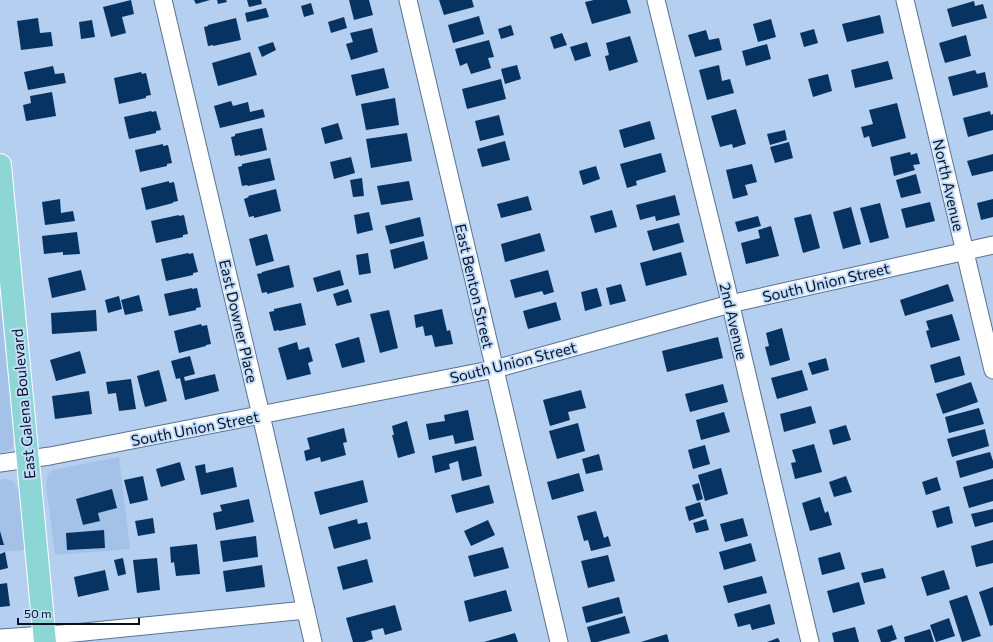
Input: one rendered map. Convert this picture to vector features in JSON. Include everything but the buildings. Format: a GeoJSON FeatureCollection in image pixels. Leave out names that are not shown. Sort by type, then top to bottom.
{"type":"FeatureCollection","features":[{"type":"Feature","properties":{"kind":"main road","name":"East Galena Boulevard"},"geometry":{"type":"LineString","coordinates":[[0,165],[45,638]]}},
{"type":"Feature","properties":{"kind":"street","name":"East Downer Place"},"geometry":{"type":"LineString","coordinates":[[163,0],[313,642]]}},
{"type":"Feature","properties":{"kind":"street","name":"East Benton Street"},"geometry":{"type":"LineString","coordinates":[[408,0],[559,642]]}},
{"type":"Feature","properties":{"kind":"street","name":"2nd Avenue"},"geometry":{"type":"LineString","coordinates":[[656,0],[810,642]]}},
{"type":"Feature","properties":{"kind":"street","name":"North Avenue"},"geometry":{"type":"LineString","coordinates":[[905,0],[993,370]]}},
{"type":"Feature","properties":{"kind":"street","name":"South Union Street"},"geometry":{"type":"LineString","coordinates":[[0,463],[50,456],[495,369],[730,304],[993,244]]}},
{"type":"Feature","properties":{"kind":"street"},"geometry":{"type":"LineString","coordinates":[[0,638],[45,638],[306,610]]}},
{"type":"Feature","properties":{"kind":"shaded area"},"geometry":{"type":"Polygon","coordinates":[[[0,298],[14,436],[13,447],[10,450],[0,453],[0,298]]]}},
{"type":"Feature","properties":{"kind":"shaded area"},"geometry":{"type":"Polygon","coordinates":[[[119,457],[130,549],[55,555],[46,484],[48,474],[53,470],[119,457]]]}},
{"type":"Feature","properties":{"kind":"shaded area"},"geometry":{"type":"Polygon","coordinates":[[[5,479],[14,481],[20,493],[25,550],[0,552],[0,480],[5,479]]]}}]}
